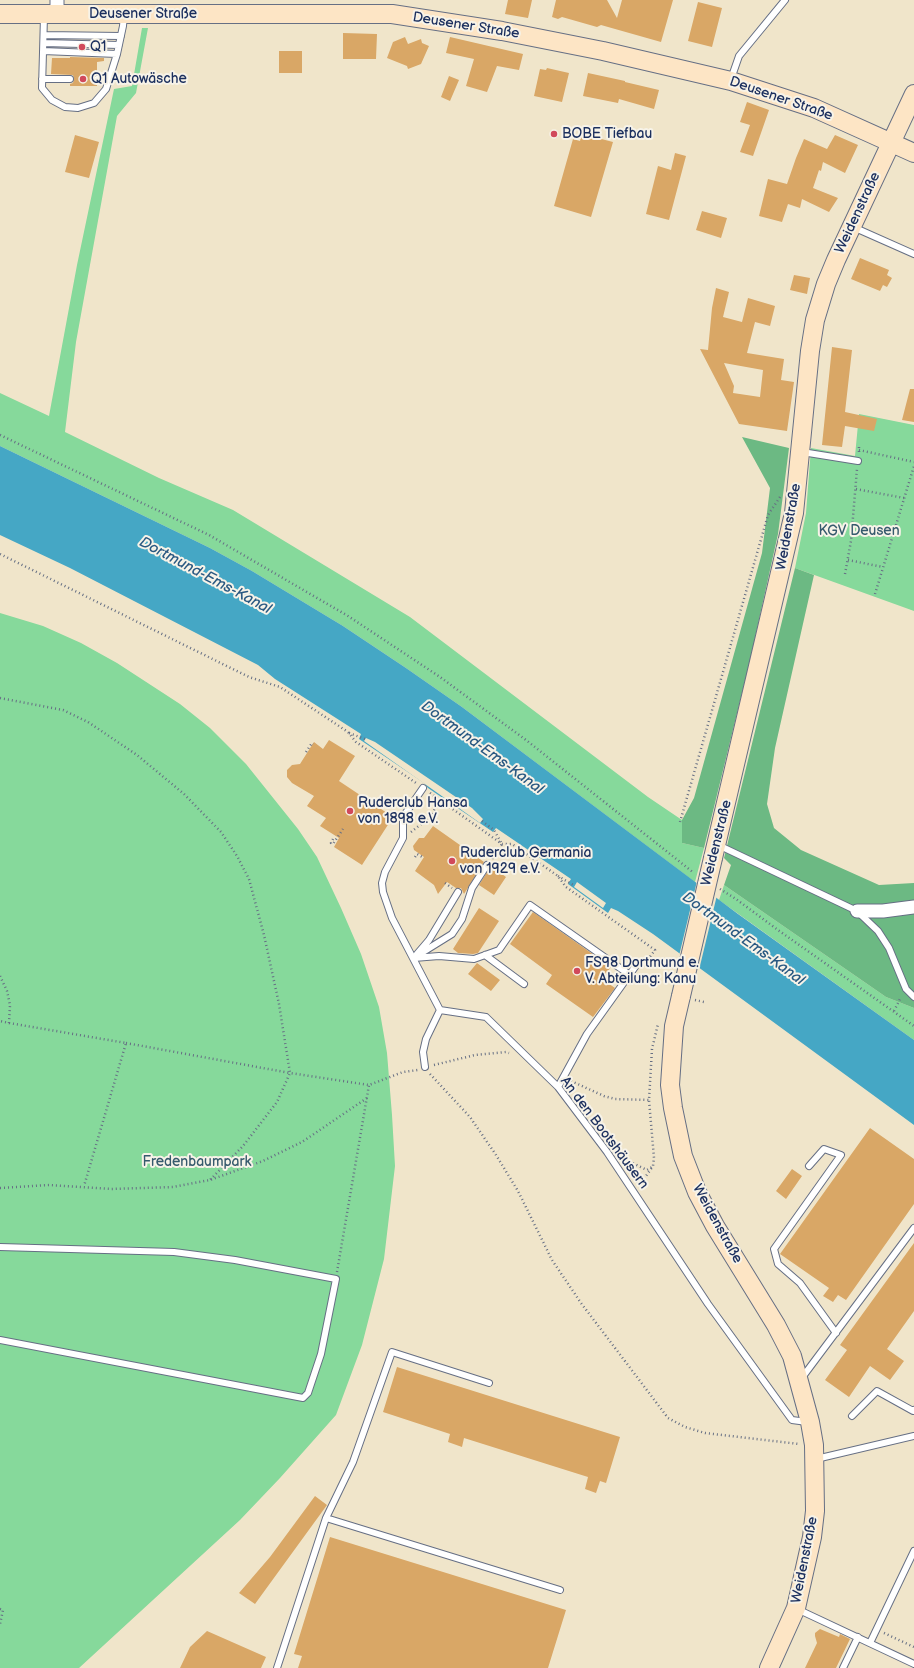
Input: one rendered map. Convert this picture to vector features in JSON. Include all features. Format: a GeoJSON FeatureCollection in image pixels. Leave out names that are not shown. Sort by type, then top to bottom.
{"type":"FeatureCollection","features":[{"type":"Feature","properties":{"kind":"street","name":"Deusener Straße"},"geometry":{"type":"LineString","coordinates":[[0,14],[53,9],[124,14],[392,14],[502,31],[603,51],[731,81],[814,108],[914,153]]}},
{"type":"Feature","properties":{"kind":"street","name":"Weidenstraße"},"geometry":{"type":"LineString","coordinates":[[769,1668],[796,1608],[812,1537],[815,1511],[814,1453],[810,1422],[792,1356],[776,1325],[715,1226],[697,1192],[683,1156],[670,1085],[674,1026],[794,512],[814,325],[826,284],[890,142],[914,94]]}},
{"type":"Feature","properties":{"kind":"street"},"geometry":{"type":"LineString","coordinates":[[858,911],[883,911],[914,907]]}},
{"type":"Feature","properties":{"kind":"lane"},"geometry":{"type":"LineString","coordinates":[[731,81],[739,56],[785,0]]}},
{"type":"Feature","properties":{"kind":"lane"},"geometry":{"type":"LineString","coordinates":[[53,9],[44,35],[42,88],[52,100],[65,107],[78,108],[94,103],[106,89],[117,54],[124,14]]}},
{"type":"Feature","properties":{"kind":"lane"},"geometry":{"type":"LineString","coordinates":[[44,35],[121,36]]}},
{"type":"Feature","properties":{"kind":"lane"},"geometry":{"type":"LineString","coordinates":[[44,43],[119,45]]}},
{"type":"Feature","properties":{"kind":"lane"},"geometry":{"type":"LineString","coordinates":[[43,52],[117,54]]}},
{"type":"Feature","properties":{"kind":"lane"},"geometry":{"type":"LineString","coordinates":[[42,79],[70,79]]}},
{"type":"Feature","properties":{"kind":"lane"},"geometry":{"type":"LineString","coordinates":[[97,79],[109,80]]}},
{"type":"Feature","properties":{"kind":"lane"},"geometry":{"type":"LineString","coordinates":[[852,226],[914,254]]}},
{"type":"Feature","properties":{"kind":"lane"},"geometry":{"type":"LineString","coordinates":[[800,452],[858,461]]}},
{"type":"Feature","properties":{"kind":"lane"},"geometry":{"type":"LineString","coordinates":[[423,788],[403,817],[403,838],[385,872],[382,883],[383,892],[392,918],[440,1010],[426,1039],[423,1052],[425,1067]]}},
{"type":"Feature","properties":{"kind":"lane"},"geometry":{"type":"LineString","coordinates":[[715,851],[858,911],[878,931],[889,948],[906,989],[914,997]]}},
{"type":"Feature","properties":{"kind":"lane"},"geometry":{"type":"LineString","coordinates":[[414,958],[452,934],[462,919],[472,888],[487,865]]}},
{"type":"Feature","properties":{"kind":"lane"},"geometry":{"type":"LineString","coordinates":[[414,958],[429,940],[458,892]]}},
{"type":"Feature","properties":{"kind":"lane"},"geometry":{"type":"LineString","coordinates":[[414,958],[439,956],[474,959],[499,950],[530,905],[630,975]]}},
{"type":"Feature","properties":{"kind":"lane"},"geometry":{"type":"LineString","coordinates":[[485,955],[524,984]]}},
{"type":"Feature","properties":{"kind":"lane"},"geometry":{"type":"LineString","coordinates":[[558,1087],[587,1034],[635,967]]}},
{"type":"Feature","properties":{"kind":"lane","name":"An den Bootshäusern"},"geometry":{"type":"LineString","coordinates":[[440,1010],[486,1018],[558,1087],[607,1152],[708,1304],[792,1420],[810,1422]]}},
{"type":"Feature","properties":{"kind":"lane"},"geometry":{"type":"LineString","coordinates":[[809,1166],[824,1149],[841,1155],[774,1249],[778,1264],[800,1283],[836,1333]]}},
{"type":"Feature","properties":{"kind":"lane"},"geometry":{"type":"LineString","coordinates":[[799,1382],[914,1228]]}},
{"type":"Feature","properties":{"kind":"lane"},"geometry":{"type":"LineString","coordinates":[[0,1247],[174,1252],[235,1260],[336,1278],[321,1354],[308,1393],[304,1398],[0,1340]]}},
{"type":"Feature","properties":{"kind":"lane"},"geometry":{"type":"LineString","coordinates":[[276,1668],[326,1518],[353,1462],[392,1352],[489,1383]]}},
{"type":"Feature","properties":{"kind":"lane"},"geometry":{"type":"LineString","coordinates":[[852,1416],[877,1391],[913,1411],[914,1410]]}},
{"type":"Feature","properties":{"kind":"lane"},"geometry":{"type":"LineString","coordinates":[[814,1453],[914,1436]]}},
{"type":"Feature","properties":{"kind":"lane"},"geometry":{"type":"LineString","coordinates":[[326,1518],[560,1590]]}},
{"type":"Feature","properties":{"kind":"lane"},"geometry":{"type":"LineString","coordinates":[[870,1643],[914,1551]]}},
{"type":"Feature","properties":{"kind":"lane"},"geometry":{"type":"LineString","coordinates":[[796,1608],[914,1664]]}},
{"type":"Feature","properties":{"kind":"lane"},"geometry":{"type":"LineString","coordinates":[[843,1668],[858,1637]]}},
{"type":"Feature","properties":{"kind":"path"},"geometry":{"type":"LineString","coordinates":[[0,435],[209,536],[348,616],[440,677],[513,731],[701,877]]}},
{"type":"Feature","properties":{"kind":"path"},"geometry":{"type":"LineString","coordinates":[[845,574],[856,489],[859,445]]}},
{"type":"Feature","properties":{"kind":"path"},"geometry":{"type":"LineString","coordinates":[[859,450],[914,462]]}},
{"type":"Feature","properties":{"kind":"path"},"geometry":{"type":"LineString","coordinates":[[874,594],[914,466]]}},
{"type":"Feature","properties":{"kind":"path"},"geometry":{"type":"LineString","coordinates":[[856,489],[904,498]]}},
{"type":"Feature","properties":{"kind":"path"},"geometry":{"type":"LineString","coordinates":[[680,822],[768,515],[784,492]]}},
{"type":"Feature","properties":{"kind":"path"},"geometry":{"type":"LineString","coordinates":[[0,554],[249,677],[280,687],[348,732],[365,739]]}},
{"type":"Feature","properties":{"kind":"path"},"geometry":{"type":"LineString","coordinates":[[848,560],[883,567]]}},
{"type":"Feature","properties":{"kind":"path"},"geometry":{"type":"LineString","coordinates":[[0,698],[63,710],[88,722],[137,755],[184,794],[221,832],[237,856],[249,879],[264,935],[279,1004],[290,1073],[277,1102],[243,1146],[210,1180]]}},
{"type":"Feature","properties":{"kind":"path"},"geometry":{"type":"LineString","coordinates":[[348,732],[356,742],[502,844],[512,844],[575,886]]}},
{"type":"Feature","properties":{"kind":"path"},"geometry":{"type":"LineString","coordinates":[[306,752],[312,743],[313,744]]}},
{"type":"Feature","properties":{"kind":"path"},"geometry":{"type":"LineString","coordinates":[[403,838],[429,818],[441,800]]}},
{"type":"Feature","properties":{"kind":"path"},"geometry":{"type":"LineString","coordinates":[[482,821],[494,830],[502,844]]}},
{"type":"Feature","properties":{"kind":"path"},"geometry":{"type":"LineString","coordinates":[[334,839],[331,843],[333,844],[343,829]]}},
{"type":"Feature","properties":{"kind":"path"},"geometry":{"type":"LineString","coordinates":[[487,865],[502,844]]}},
{"type":"Feature","properties":{"kind":"path"},"geometry":{"type":"LineString","coordinates":[[415,857],[417,854],[424,858]]}},
{"type":"Feature","properties":{"kind":"path"},"geometry":{"type":"LineString","coordinates":[[558,876],[566,887],[655,950],[646,962]]}},
{"type":"Feature","properties":{"kind":"path"},"geometry":{"type":"LineString","coordinates":[[719,888],[914,1026]]}},
{"type":"Feature","properties":{"kind":"path"},"geometry":{"type":"LineString","coordinates":[[0,976],[7,991],[10,1005],[9,1023]]}},
{"type":"Feature","properties":{"kind":"path"},"geometry":{"type":"LineString","coordinates":[[894,1011],[906,989]]}},
{"type":"Feature","properties":{"kind":"path"},"geometry":{"type":"LineString","coordinates":[[0,1021],[290,1073],[369,1085],[403,1072],[422,1069],[475,1055],[506,1052],[527,1058]]}},
{"type":"Feature","properties":{"kind":"path"},"geometry":{"type":"LineString","coordinates":[[631,1187],[646,1176],[653,1166],[654,1158],[649,1100],[652,1049],[658,1022]]}},
{"type":"Feature","properties":{"kind":"path"},"geometry":{"type":"LineString","coordinates":[[84,1186],[126,1043]]}},
{"type":"Feature","properties":{"kind":"path"},"geometry":{"type":"LineString","coordinates":[[425,1067],[432,1077],[470,1117],[518,1191],[552,1260],[581,1303],[668,1418],[685,1427],[705,1433],[814,1453]]}},
{"type":"Feature","properties":{"kind":"path"},"geometry":{"type":"LineString","coordinates":[[562,1079],[575,1082],[604,1096],[615,1099],[649,1100]]}},
{"type":"Feature","properties":{"kind":"path"},"geometry":{"type":"LineString","coordinates":[[336,1278],[369,1085]]}},
{"type":"Feature","properties":{"kind":"path"},"geometry":{"type":"LineString","coordinates":[[0,1188],[50,1185],[84,1186],[111,1189],[173,1187],[210,1180],[263,1161],[302,1142],[367,1098]]}},
{"type":"Feature","properties":{"kind":"path"},"geometry":{"type":"LineString","coordinates":[[607,1152],[647,1170],[653,1166]]}},
{"type":"Feature","properties":{"kind":"path"},"geometry":{"type":"LineString","coordinates":[[0,1609],[4,1610],[0,1624]]}},
{"type":"Feature","properties":{"kind":"path"},"geometry":{"type":"LineString","coordinates":[[876,1629],[914,1647]]}},
{"type":"Feature","properties":{"kind":"green space"},"geometry":{"type":"Polygon","coordinates":[[[142,28],[148,28],[136,93],[117,116],[76,342],[65,432],[159,478],[233,510],[410,617],[648,797],[682,820],[682,843],[704,848],[695,882],[462,707],[343,626],[252,571],[210,548],[0,446],[0,393],[49,416],[77,265],[114,89],[132,86],[142,28]]]}},
{"type":"Feature","properties":{"kind":"green space","name":"KGV Deusen"},"geometry":{"type":"Polygon","coordinates":[[[859,414],[914,425],[914,611],[795,568],[806,513],[811,448],[855,456],[859,414]]]}},
{"type":"Feature","properties":{"kind":"green space"},"geometry":{"type":"Polygon","coordinates":[[[742,437],[789,448],[778,534],[750,660],[704,848],[682,843],[682,820],[694,798],[762,553],[770,488],[742,437]]]}},
{"type":"Feature","properties":{"kind":"green space"},"geometry":{"type":"Polygon","coordinates":[[[795,568],[814,575],[775,748],[767,804],[774,828],[801,850],[879,885],[914,883],[914,1008],[886,997],[724,885],[731,865],[724,858],[795,568]]]}},
{"type":"Feature","properties":{"kind":"green space","name":"Fredenbaumpark"},"geometry":{"type":"Polygon","coordinates":[[[0,613],[43,626],[81,643],[117,663],[180,704],[210,728],[246,764],[298,829],[317,857],[341,908],[361,954],[379,1007],[387,1053],[392,1115],[395,1166],[384,1259],[362,1345],[336,1415],[240,1520],[79,1668],[0,1668],[0,613]]]}},
{"type":"Feature","properties":{"kind":"green space"},"geometry":{"type":"Polygon","coordinates":[[[724,885],[886,997],[914,1008],[914,1040],[719,900],[724,885]]]}},
{"type":"Feature","properties":{"kind":"water","name":"Dortmund-Ems-Kanal"},"geometry":{"type":"Polygon","coordinates":[[[0,446],[210,548],[252,571],[343,626],[462,707],[738,914],[914,1040],[914,1125],[653,934],[618,911],[611,908],[608,913],[568,884],[571,879],[496,828],[493,832],[428,788],[424,783],[359,739],[361,734],[275,679],[258,665],[70,568],[0,535],[0,446]]]}},
{"type":"Feature","properties":{"kind":"pier"},"geometry":{"type":"Polygon","coordinates":[[[366,738],[375,742],[472,808],[483,819],[480,823],[364,741],[366,738]]]}},
{"type":"Feature","properties":{"kind":"pier"},"geometry":{"type":"Polygon","coordinates":[[[697,881],[717,895],[699,970],[679,956],[697,881]]]}},
{"type":"Feature","properties":{"kind":"pier"},"geometry":{"type":"Polygon","coordinates":[[[577,882],[606,903],[603,908],[574,887],[577,882]]]}},
{"type":"Feature","properties":{"kind":"building"},"geometry":{"type":"Polygon","coordinates":[[[508,0],[532,0],[528,18],[505,14],[508,0]]]}},
{"type":"Feature","properties":{"kind":"building"},"geometry":{"type":"Polygon","coordinates":[[[556,0],[607,0],[617,18],[622,0],[673,0],[661,42],[601,25],[597,27],[562,17],[558,19],[552,17],[556,0]]]}},
{"type":"Feature","properties":{"kind":"building"},"geometry":{"type":"Polygon","coordinates":[[[698,2],[722,8],[712,47],[688,41],[698,2]]]}},
{"type":"Feature","properties":{"kind":"building"},"geometry":{"type":"Polygon","coordinates":[[[343,33],[377,34],[376,59],[343,59],[343,33]]]}},
{"type":"Feature","properties":{"kind":"building"},"geometry":{"type":"Polygon","coordinates":[[[405,37],[408,44],[421,39],[422,43],[429,46],[421,64],[408,69],[407,66],[387,58],[393,42],[405,37]]]}},
{"type":"Feature","properties":{"kind":"building"},"geometry":{"type":"Polygon","coordinates":[[[450,37],[523,54],[519,70],[497,66],[487,92],[466,86],[474,59],[446,53],[450,37]]]}},
{"type":"Feature","properties":{"kind":"building"},"geometry":{"type":"Polygon","coordinates":[[[279,51],[302,51],[302,73],[279,73],[279,51]]]}},
{"type":"Feature","properties":{"kind":"building"},"geometry":{"type":"Polygon","coordinates":[[[52,58],[104,58],[104,61],[97,62],[97,75],[93,78],[93,81],[97,84],[97,86],[70,86],[70,84],[73,83],[73,75],[51,74],[52,58]]]}},
{"type":"Feature","properties":{"kind":"building"},"geometry":{"type":"Polygon","coordinates":[[[547,68],[569,73],[562,102],[534,96],[540,69],[546,70],[547,68]]]}},
{"type":"Feature","properties":{"kind":"building"},"geometry":{"type":"Polygon","coordinates":[[[588,73],[659,90],[654,109],[619,99],[618,103],[583,96],[588,73]]]}},
{"type":"Feature","properties":{"kind":"building"},"geometry":{"type":"Polygon","coordinates":[[[449,76],[459,80],[450,101],[441,97],[449,76]]]}},
{"type":"Feature","properties":{"kind":"building"},"geometry":{"type":"Polygon","coordinates":[[[747,102],[769,110],[753,156],[740,152],[750,125],[740,122],[747,102]]]}},
{"type":"Feature","properties":{"kind":"building"},"geometry":{"type":"Polygon","coordinates":[[[582,134],[613,142],[591,217],[554,206],[573,139],[580,141],[582,134]]]}},
{"type":"Feature","properties":{"kind":"building"},"geometry":{"type":"Polygon","coordinates":[[[75,135],[99,142],[89,178],[65,172],[75,135]]]}},
{"type":"Feature","properties":{"kind":"building"},"geometry":{"type":"Polygon","coordinates":[[[835,135],[858,145],[845,173],[823,162],[821,171],[819,170],[813,188],[838,198],[829,212],[802,199],[800,208],[788,204],[782,222],[759,216],[768,179],[787,184],[804,139],[827,149],[835,135]]]}},
{"type":"Feature","properties":{"kind":"building"},"geometry":{"type":"Polygon","coordinates":[[[675,153],[686,156],[669,220],[646,214],[658,166],[671,170],[675,153]]]}},
{"type":"Feature","properties":{"kind":"building"},"geometry":{"type":"Polygon","coordinates":[[[702,211],[727,218],[721,238],[696,230],[702,211]]]}},
{"type":"Feature","properties":{"kind":"building"},"geometry":{"type":"Polygon","coordinates":[[[860,258],[889,270],[887,275],[892,278],[887,287],[883,285],[880,291],[851,279],[860,258]]]}},
{"type":"Feature","properties":{"kind":"building"},"geometry":{"type":"Polygon","coordinates":[[[794,275],[810,278],[807,294],[790,290],[794,275]]]}},
{"type":"Feature","properties":{"kind":"building"},"geometry":{"type":"Polygon","coordinates":[[[716,288],[729,292],[723,317],[742,322],[748,298],[775,306],[770,326],[755,322],[747,353],[784,359],[781,380],[794,382],[787,431],[739,424],[700,349],[708,350],[712,308],[716,288]],[[724,363],[734,386],[733,393],[760,397],[763,370],[724,363]]]}},
{"type":"Feature","properties":{"kind":"building"},"geometry":{"type":"Polygon","coordinates":[[[832,347],[852,350],[845,412],[877,419],[874,431],[845,426],[842,447],[822,445],[832,347]]]}},
{"type":"Feature","properties":{"kind":"building"},"geometry":{"type":"Polygon","coordinates":[[[910,389],[914,389],[914,422],[902,420],[910,389]]]}},
{"type":"Feature","properties":{"kind":"building"},"geometry":{"type":"Polygon","coordinates":[[[329,740],[355,756],[339,781],[393,817],[362,865],[334,847],[339,838],[320,826],[326,818],[307,806],[314,796],[292,783],[287,777],[287,770],[292,765],[300,764],[314,742],[323,749],[329,740]]]}},
{"type":"Feature","properties":{"kind":"building","name":"Ruderclub Germania von 1929 e.V."},"geometry":{"type":"Polygon","coordinates":[[[433,826],[484,862],[464,894],[461,888],[456,888],[447,882],[438,894],[434,885],[415,871],[424,857],[414,850],[413,846],[419,838],[424,838],[433,826]]]}},
{"type":"Feature","properties":{"kind":"building"},"geometry":{"type":"Polygon","coordinates":[[[491,866],[506,877],[494,895],[479,885],[491,866]]]}},
{"type":"Feature","properties":{"kind":"building"},"geometry":{"type":"Polygon","coordinates":[[[479,908],[499,921],[478,953],[458,953],[453,949],[479,908]]]}},
{"type":"Feature","properties":{"kind":"building","name":"FS98 Dortmund e. V. Abteilung: Kanu"},"geometry":{"type":"Polygon","coordinates":[[[533,912],[611,967],[602,979],[615,988],[593,1017],[546,984],[552,975],[510,944],[533,912]]]}},
{"type":"Feature","properties":{"kind":"building"},"geometry":{"type":"Polygon","coordinates":[[[477,963],[500,980],[491,991],[468,974],[477,963]]]}},
{"type":"Feature","properties":{"kind":"building"},"geometry":{"type":"Polygon","coordinates":[[[870,1128],[914,1159],[914,1204],[846,1300],[838,1295],[833,1302],[823,1296],[829,1288],[780,1254],[870,1128]]]}},
{"type":"Feature","properties":{"kind":"building"},"geometry":{"type":"Polygon","coordinates":[[[792,1169],[802,1176],[786,1199],[776,1191],[792,1169]]]}},
{"type":"Feature","properties":{"kind":"building"},"geometry":{"type":"Polygon","coordinates":[[[914,1243],[914,1311],[887,1349],[904,1361],[890,1380],[870,1366],[849,1397],[825,1380],[847,1350],[840,1345],[914,1243]]]}},
{"type":"Feature","properties":{"kind":"building"},"geometry":{"type":"Polygon","coordinates":[[[397,1367],[620,1437],[606,1483],[600,1481],[596,1493],[585,1489],[588,1477],[464,1438],[462,1447],[448,1442],[450,1434],[383,1412],[397,1367]]]}},
{"type":"Feature","properties":{"kind":"building"},"geometry":{"type":"Polygon","coordinates":[[[315,1496],[327,1505],[255,1604],[239,1593],[270,1557],[315,1496]]]}},
{"type":"Feature","properties":{"kind":"building"},"geometry":{"type":"Polygon","coordinates":[[[330,1537],[566,1610],[548,1668],[298,1668],[302,1656],[294,1654],[330,1537]]]}},
{"type":"Feature","properties":{"kind":"building"},"geometry":{"type":"Polygon","coordinates":[[[820,1629],[839,1637],[840,1634],[850,1639],[836,1668],[805,1668],[817,1643],[815,1633],[820,1629]]]}},
{"type":"Feature","properties":{"kind":"building"},"geometry":{"type":"Polygon","coordinates":[[[207,1631],[266,1657],[261,1668],[180,1668],[190,1647],[207,1631]]]}},
{"type":"Feature","properties":{"kind":"place","name":"Q1"},"geometry":{"type":"Point","coordinates":[82,47]}},
{"type":"Feature","properties":{"kind":"place","name":"Q1 Autowäsche"},"geometry":{"type":"Point","coordinates":[83,79]}},
{"type":"Feature","properties":{"kind":"place","name":"BOBE Tiefbau"},"geometry":{"type":"Point","coordinates":[554,134]}},
{"type":"Feature","properties":{"kind":"place","name":"Ruderclub Hansa von 1898 e.V."},"geometry":{"type":"Point","coordinates":[350,811]}},
{"type":"Feature","properties":{"kind":"place","name":"Ruderclub Germania von 1929 e.V."},"geometry":{"type":"Point","coordinates":[452,861]}},
{"type":"Feature","properties":{"kind":"place","name":"FS98 Dortmund e. V. Abteilung: Kanu"},"geometry":{"type":"Point","coordinates":[577,971]}}]}
